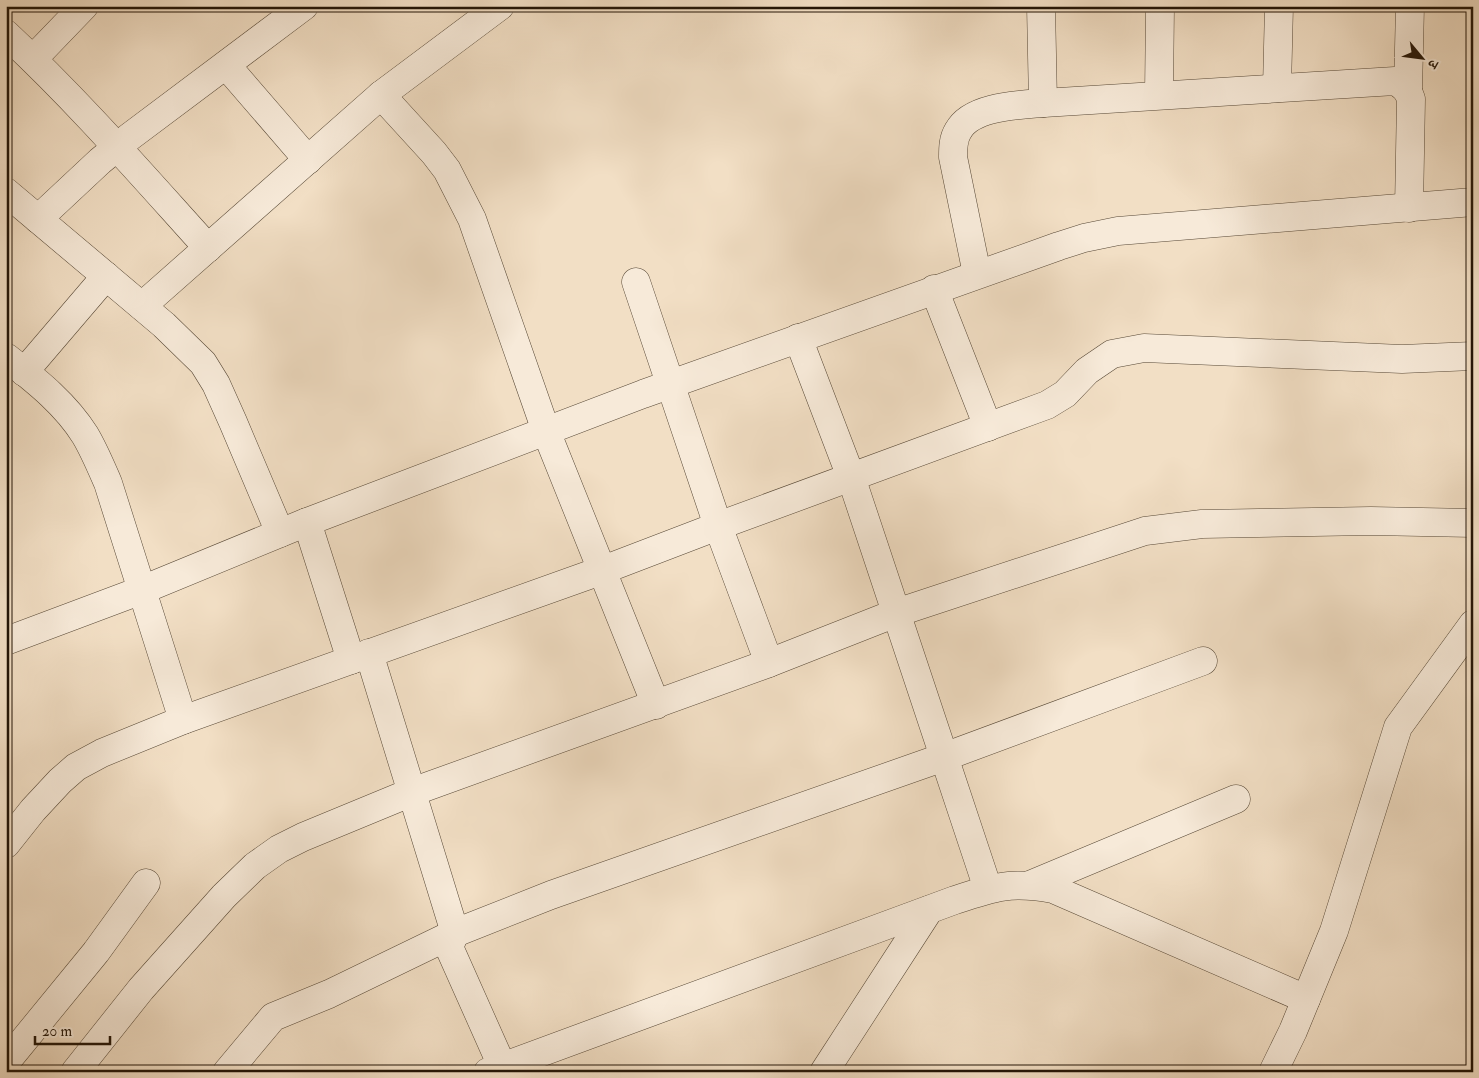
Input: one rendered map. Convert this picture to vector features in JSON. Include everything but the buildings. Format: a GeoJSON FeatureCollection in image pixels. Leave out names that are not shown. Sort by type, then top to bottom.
{"type":"FeatureCollection","features":[{"type":"Feature","properties":{"kind":"street"},"geometry":{"type":"LineString","coordinates":[[33,59],[84,6]]}},
{"type":"Feature","properties":{"kind":"street"},"geometry":{"type":"LineString","coordinates":[[38,219],[117,147],[304,6]]}},
{"type":"Feature","properties":{"kind":"street"},"geometry":{"type":"LineString","coordinates":[[1041,6],[1043,103]]}},
{"type":"Feature","properties":{"kind":"street"},"geometry":{"type":"LineString","coordinates":[[1159,95],[1160,6]]}},
{"type":"Feature","properties":{"kind":"street"},"geometry":{"type":"LineString","coordinates":[[1276,88],[1278,6]]}},
{"type":"Feature","properties":{"kind":"street"},"geometry":{"type":"LineString","coordinates":[[1408,91],[1410,6]]}},
{"type":"Feature","properties":{"kind":"street"},"geometry":{"type":"LineString","coordinates":[[142,306],[382,95],[491,9]]}},
{"type":"Feature","properties":{"kind":"street"},"geometry":{"type":"LineString","coordinates":[[6,34],[33,59],[117,147],[208,248]]}},
{"type":"Feature","properties":{"kind":"street"},"geometry":{"type":"LineString","coordinates":[[226,65],[308,160]]}},
{"type":"Feature","properties":{"kind":"street"},"geometry":{"type":"LineString","coordinates":[[977,274],[953,157],[954,140],[958,130],[965,122],[975,116],[1000,107],[1159,95],[1395,81],[1403,85],[1411,99],[1410,208]]}},
{"type":"Feature","properties":{"kind":"street"},"geometry":{"type":"LineString","coordinates":[[382,95],[447,170],[472,219],[546,431],[656,705]]}},
{"type":"Feature","properties":{"kind":"street"},"geometry":{"type":"LineString","coordinates":[[6,192],[184,342],[203,363],[216,384],[280,533]]}},
{"type":"Feature","properties":{"kind":"street"},"geometry":{"type":"LineString","coordinates":[[6,641],[142,590],[307,522],[671,384],[934,289],[1084,238],[1118,231],[1473,202]]}},
{"type":"Feature","properties":{"kind":"street"},"geometry":{"type":"LineString","coordinates":[[106,276],[15,364],[51,394],[71,416],[96,455],[108,483],[183,720]]}},
{"type":"Feature","properties":{"kind":"street"},"geometry":{"type":"LineString","coordinates":[[636,282],[718,526],[769,663]]}},
{"type":"Feature","properties":{"kind":"street"},"geometry":{"type":"LineString","coordinates":[[934,289],[988,428]]}},
{"type":"Feature","properties":{"kind":"street"},"geometry":{"type":"LineString","coordinates":[[798,338],[851,477],[988,889]]}},
{"type":"Feature","properties":{"kind":"street"},"geometry":{"type":"LineString","coordinates":[[6,844],[33,810],[60,781],[76,767],[102,753],[183,720],[603,570],[1046,406],[1065,394],[1097,363],[1112,354],[1144,348],[1402,359],[1473,356]]}},
{"type":"Feature","properties":{"kind":"street"},"geometry":{"type":"LineString","coordinates":[[75,1072],[141,989],[224,896],[254,866],[279,849],[303,837],[412,792],[656,705],[896,613],[1145,531],[1202,524],[1371,521],[1473,523]]}},
{"type":"Feature","properties":{"kind":"street"},"geometry":{"type":"LineString","coordinates":[[307,522],[412,792],[456,933],[449,947],[495,1069],[929,910],[988,889],[1009,885],[1030,885],[1053,889],[1082,900],[1306,999]]}},
{"type":"Feature","properties":{"kind":"street"},"geometry":{"type":"LineString","coordinates":[[1273,1072],[1293,1032],[1334,931],[1398,728],[1473,624]]}},
{"type":"Feature","properties":{"kind":"street"},"geometry":{"type":"LineString","coordinates":[[227,1072],[273,1017],[329,994],[456,933],[551,895],[944,757],[1203,661]]}},
{"type":"Feature","properties":{"kind":"street"},"geometry":{"type":"LineString","coordinates":[[1030,885],[1236,799]]}},
{"type":"Feature","properties":{"kind":"street"},"geometry":{"type":"LineString","coordinates":[[15,1072],[6,1063],[96,952],[146,883]]}},
{"type":"Feature","properties":{"kind":"street"},"geometry":{"type":"LineString","coordinates":[[824,1072],[929,910]]}}]}
